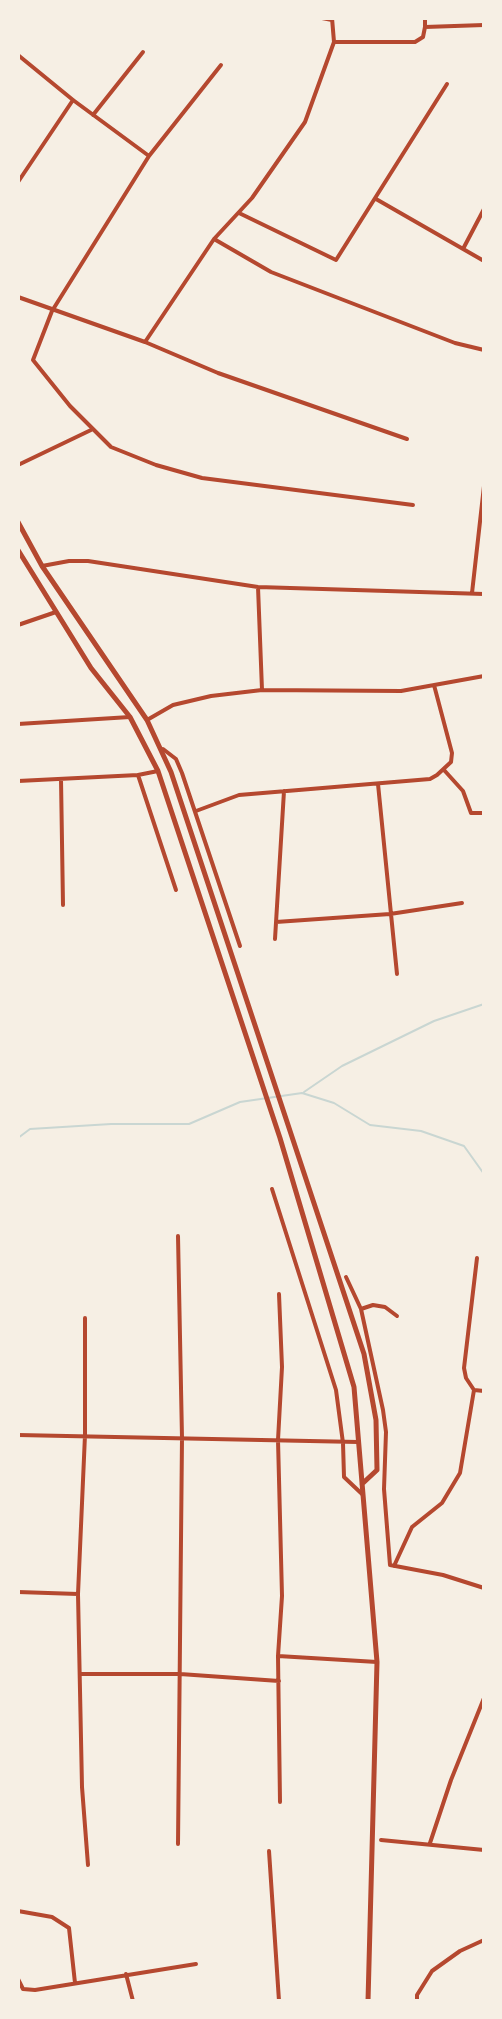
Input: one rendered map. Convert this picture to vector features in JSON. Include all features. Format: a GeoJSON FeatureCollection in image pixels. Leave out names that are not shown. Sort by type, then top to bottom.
{"type":"FeatureCollection","features":[{"type":"Feature","properties":{"kind":"main road"},"geometry":{"type":"LineString","coordinates":[[18,522],[42,566],[147,720],[163,749],[364,1354],[376,1420],[377,1470],[362,1484]]}},
{"type":"Feature","properties":{"kind":"main road"},"geometry":{"type":"LineString","coordinates":[[18,550],[91,668],[130,717],[158,771],[280,1138],[354,1387],[377,1662],[368,2001]]}},
{"type":"Feature","properties":{"kind":"street"},"geometry":{"type":"LineString","coordinates":[[145,342],[214,239],[239,213],[305,122],[334,42],[332,19],[322,18]]}},
{"type":"Feature","properties":{"kind":"street"},"geometry":{"type":"LineString","coordinates":[[334,42],[415,42],[423,38],[425,18]]}},
{"type":"Feature","properties":{"kind":"street"},"geometry":{"type":"LineString","coordinates":[[425,27],[484,25]]}},
{"type":"Feature","properties":{"kind":"street"},"geometry":{"type":"LineString","coordinates":[[93,115],[143,52]]}},
{"type":"Feature","properties":{"kind":"street"},"geometry":{"type":"LineString","coordinates":[[18,55],[73,100],[149,156]]}},
{"type":"Feature","properties":{"kind":"street"},"geometry":{"type":"LineString","coordinates":[[221,65],[149,156],[52,311],[33,360],[92,430],[111,447],[156,465],[202,478],[413,505]]}},
{"type":"Feature","properties":{"kind":"street"},"geometry":{"type":"LineString","coordinates":[[239,213],[336,260],[376,199],[400,155],[447,84]]}},
{"type":"Feature","properties":{"kind":"street"},"geometry":{"type":"LineString","coordinates":[[18,182],[73,100]]}},
{"type":"Feature","properties":{"kind":"street"},"geometry":{"type":"LineString","coordinates":[[376,199],[484,261]]}},
{"type":"Feature","properties":{"kind":"street"},"geometry":{"type":"LineString","coordinates":[[463,249],[484,209]]}},
{"type":"Feature","properties":{"kind":"street"},"geometry":{"type":"LineString","coordinates":[[214,239],[271,272],[455,343],[484,350]]}},
{"type":"Feature","properties":{"kind":"street"},"geometry":{"type":"LineString","coordinates":[[18,297],[52,311],[145,342],[218,373],[407,440]]}},
{"type":"Feature","properties":{"kind":"street"},"geometry":{"type":"LineString","coordinates":[[18,465],[92,430]]}},
{"type":"Feature","properties":{"kind":"street"},"geometry":{"type":"LineString","coordinates":[[472,593],[484,486]]}},
{"type":"Feature","properties":{"kind":"street"},"geometry":{"type":"LineString","coordinates":[[42,566],[69,561],[88,561],[258,587],[484,594]]}},
{"type":"Feature","properties":{"kind":"street"},"geometry":{"type":"LineString","coordinates":[[258,587],[262,690]]}},
{"type":"Feature","properties":{"kind":"street"},"geometry":{"type":"LineString","coordinates":[[18,624],[56,612]]}},
{"type":"Feature","properties":{"kind":"street"},"geometry":{"type":"LineString","coordinates":[[147,720],[173,705],[211,696],[262,690],[401,691],[484,676]]}},
{"type":"Feature","properties":{"kind":"street"},"geometry":{"type":"LineString","coordinates":[[196,812],[239,795],[430,779],[444,770],[451,762],[452,753],[434,685]]}},
{"type":"Feature","properties":{"kind":"street"},"geometry":{"type":"LineString","coordinates":[[18,724],[130,717]]}},
{"type":"Feature","properties":{"kind":"street"},"geometry":{"type":"LineString","coordinates":[[163,749],[176,759],[240,946]]}},
{"type":"Feature","properties":{"kind":"street"},"geometry":{"type":"LineString","coordinates":[[444,770],[463,791],[471,813],[484,813]]}},
{"type":"Feature","properties":{"kind":"street"},"geometry":{"type":"LineString","coordinates":[[18,781],[138,775],[158,771]]}},
{"type":"Feature","properties":{"kind":"street"},"geometry":{"type":"LineString","coordinates":[[138,775],[176,890]]}},
{"type":"Feature","properties":{"kind":"street"},"geometry":{"type":"LineString","coordinates":[[61,779],[63,905]]}},
{"type":"Feature","properties":{"kind":"street"},"geometry":{"type":"LineString","coordinates":[[378,784],[397,974]]}},
{"type":"Feature","properties":{"kind":"street"},"geometry":{"type":"LineString","coordinates":[[275,939],[284,791]]}},
{"type":"Feature","properties":{"kind":"street"},"geometry":{"type":"LineString","coordinates":[[276,922],[390,914],[462,903]]}},
{"type":"Feature","properties":{"kind":"street"},"geometry":{"type":"LineString","coordinates":[[272,1189],[336,1390],[343,1443],[344,1477],[363,1494]]}},
{"type":"Feature","properties":{"kind":"street"},"geometry":{"type":"LineString","coordinates":[[178,1236],[182,1438],[178,1844]]}},
{"type":"Feature","properties":{"kind":"street"},"geometry":{"type":"LineString","coordinates":[[394,1566],[412,1527],[442,1503],[460,1473],[474,1390],[465,1378],[464,1368],[477,1258]]}},
{"type":"Feature","properties":{"kind":"street"},"geometry":{"type":"LineString","coordinates":[[346,1277],[361,1309],[383,1410],[390,1565],[443,1575],[484,1588]]}},
{"type":"Feature","properties":{"kind":"street"},"geometry":{"type":"LineString","coordinates":[[279,1294],[282,1367],[279,1440],[282,1596],[278,1656],[280,1802]]}},
{"type":"Feature","properties":{"kind":"street"},"geometry":{"type":"LineString","coordinates":[[361,1309],[373,1305],[385,1307],[397,1316]]}},
{"type":"Feature","properties":{"kind":"street"},"geometry":{"type":"LineString","coordinates":[[85,1318],[85,1435],[78,1594],[82,1787],[88,1865]]}},
{"type":"Feature","properties":{"kind":"street"},"geometry":{"type":"LineString","coordinates":[[474,1390],[484,1391]]}},
{"type":"Feature","properties":{"kind":"street"},"geometry":{"type":"LineString","coordinates":[[18,1435],[358,1442]]}},
{"type":"Feature","properties":{"kind":"street"},"geometry":{"type":"LineString","coordinates":[[18,1592],[78,1594]]}},
{"type":"Feature","properties":{"kind":"street"},"geometry":{"type":"LineString","coordinates":[[278,1656],[377,1662]]}},
{"type":"Feature","properties":{"kind":"street"},"geometry":{"type":"LineString","coordinates":[[80,1674],[180,1674],[279,1680]]}},
{"type":"Feature","properties":{"kind":"street"},"geometry":{"type":"LineString","coordinates":[[430,1843],[451,1780],[484,1698]]}},
{"type":"Feature","properties":{"kind":"street"},"geometry":{"type":"LineString","coordinates":[[381,1840],[484,1850]]}},
{"type":"Feature","properties":{"kind":"street"},"geometry":{"type":"LineString","coordinates":[[270,1851],[279,2001]]}},
{"type":"Feature","properties":{"kind":"street"},"geometry":{"type":"LineString","coordinates":[[18,1911],[52,1917],[69,1928],[75,1983]]}},
{"type":"Feature","properties":{"kind":"street"},"geometry":{"type":"LineString","coordinates":[[417,2001],[417,1995],[432,1971],[460,1951],[484,1940]]}},
{"type":"Feature","properties":{"kind":"street"},"geometry":{"type":"LineString","coordinates":[[18,1978],[26,1990],[196,1964]]}},
{"type":"Feature","properties":{"kind":"street"},"geometry":{"type":"LineString","coordinates":[[126,1974],[133,2001]]}},
{"type":"Feature","properties":{"kind":"waterway"},"geometry":{"type":"LineString","coordinates":[[304,1092],[342,1066],[434,1021],[484,1004]]}},
{"type":"Feature","properties":{"kind":"waterway"},"geometry":{"type":"LineString","coordinates":[[18,1138],[30,1129],[111,1124],[189,1124],[240,1102],[302,1093],[334,1103],[370,1125],[421,1131],[464,1146],[484,1174]]}}]}
